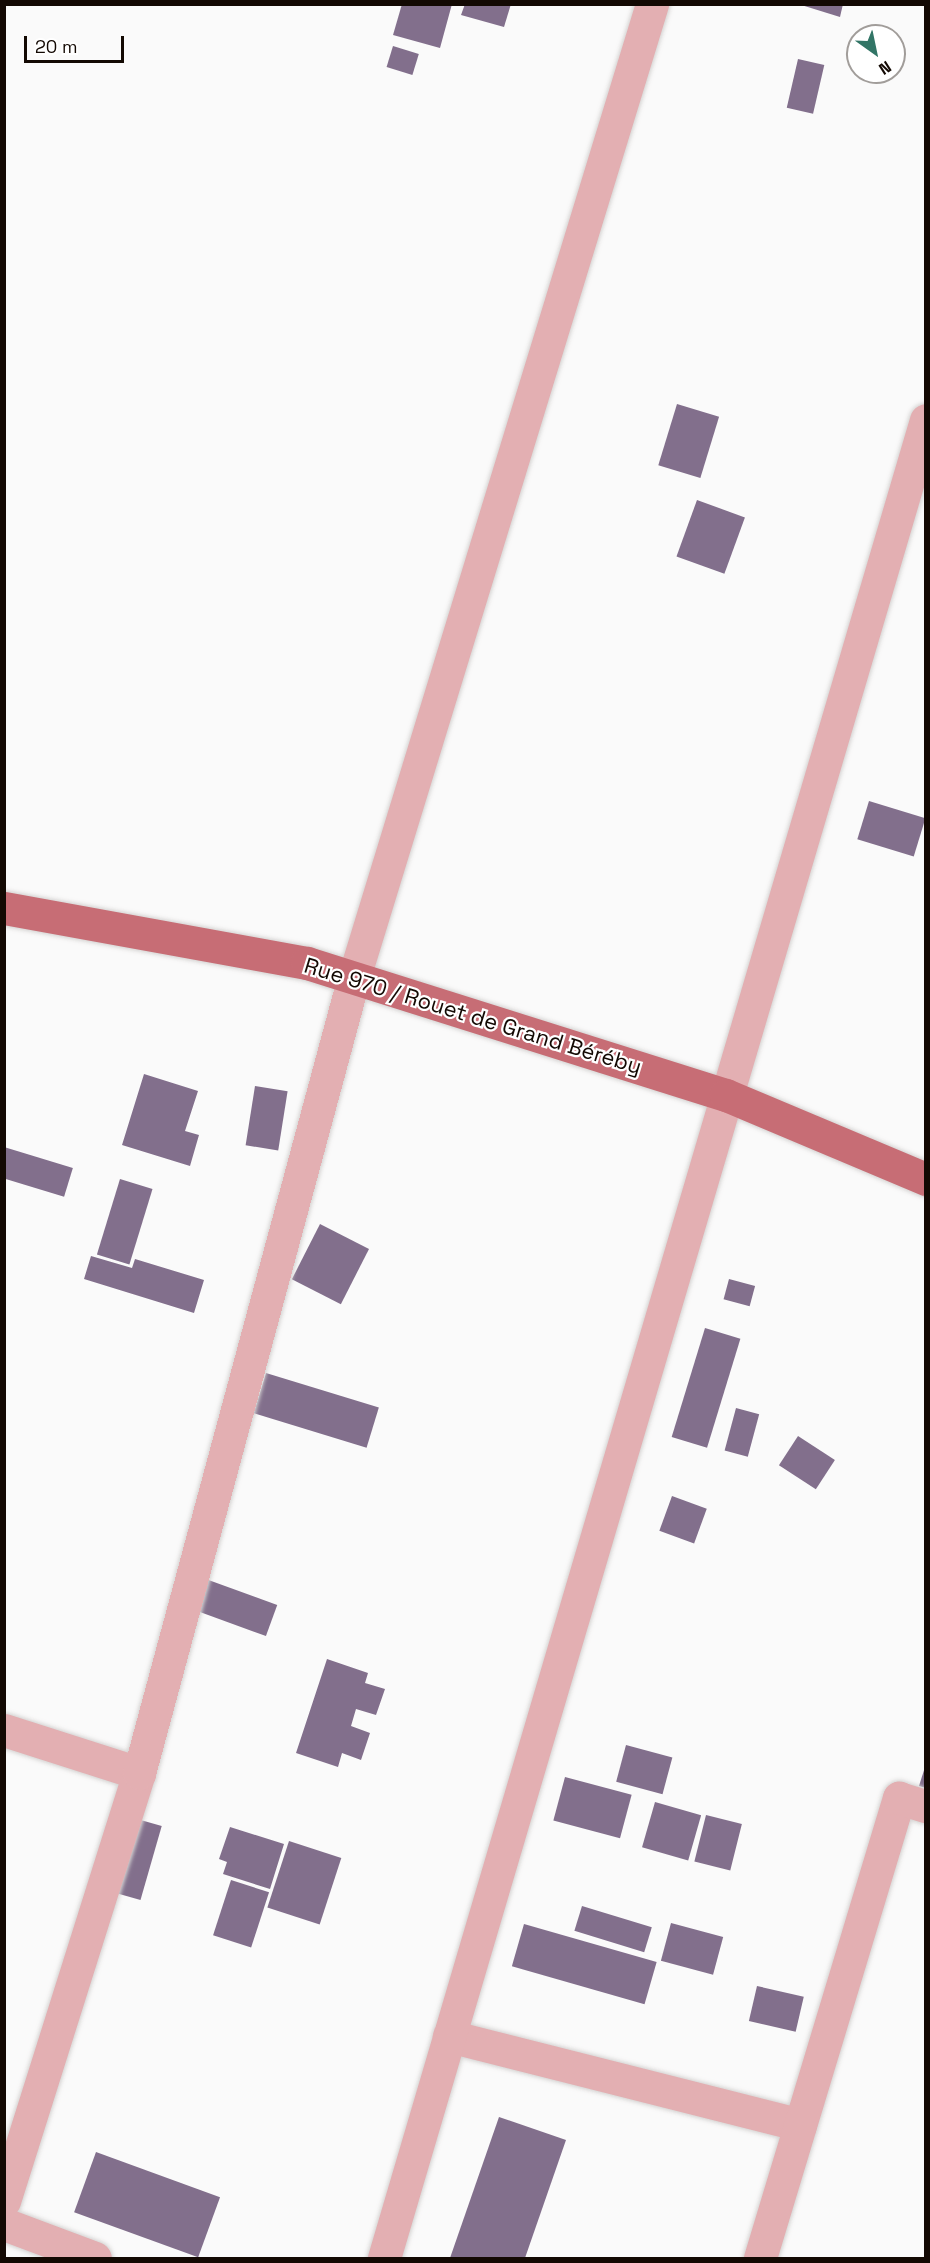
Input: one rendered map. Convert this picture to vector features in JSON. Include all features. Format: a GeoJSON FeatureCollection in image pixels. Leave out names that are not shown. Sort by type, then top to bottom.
{"type":"FeatureCollection","features":[{"type":"Feature","properties":{"kind":"main road","name":"Rue 970 / Rouet de Grand Béréby"},"geometry":{"type":"LineString","coordinates":[[4,908],[307,963],[726,1095],[926,1179]]}},
{"type":"Feature","properties":{"kind":"street"},"geometry":{"type":"LineString","coordinates":[[4,2201],[139,1773],[354,977],[652,4]]}},
{"type":"Feature","properties":{"kind":"street"},"geometry":{"type":"LineString","coordinates":[[384,2259],[926,420]]}},
{"type":"Feature","properties":{"kind":"street"},"geometry":{"type":"LineString","coordinates":[[4,1730],[139,1773]]}},
{"type":"Feature","properties":{"kind":"street"},"geometry":{"type":"LineString","coordinates":[[760,2259],[899,1798],[926,1806]]}},
{"type":"Feature","properties":{"kind":"street"},"geometry":{"type":"LineString","coordinates":[[449,2036],[800,2125]]}},
{"type":"Feature","properties":{"kind":"street"},"geometry":{"type":"LineString","coordinates":[[4,2224],[95,2259]]}},
{"type":"Feature","properties":{"kind":"building"},"geometry":{"type":"Polygon","coordinates":[[[402,4],[452,4],[440,48],[393,35],[402,4]]]}},
{"type":"Feature","properties":{"kind":"building"},"geometry":{"type":"Polygon","coordinates":[[[465,4],[511,4],[504,27],[461,15],[465,4]]]}},
{"type":"Feature","properties":{"kind":"building"},"geometry":{"type":"Polygon","coordinates":[[[798,4],[843,4],[840,17],[798,4]]]}},
{"type":"Feature","properties":{"kind":"building"},"geometry":{"type":"Polygon","coordinates":[[[393,46],[419,54],[412,75],[387,67],[393,46]]]}},
{"type":"Feature","properties":{"kind":"building"},"geometry":{"type":"Polygon","coordinates":[[[798,59],[824,65],[813,114],[787,108],[798,59]]]}},
{"type":"Feature","properties":{"kind":"building"},"geometry":{"type":"Polygon","coordinates":[[[677,404],[719,417],[700,478],[658,465],[677,404]]]}},
{"type":"Feature","properties":{"kind":"building"},"geometry":{"type":"Polygon","coordinates":[[[697,500],[745,517],[724,574],[676,556],[697,500]]]}},
{"type":"Feature","properties":{"kind":"building"},"geometry":{"type":"Polygon","coordinates":[[[869,801],[925,818],[914,857],[857,839],[869,801]]]}},
{"type":"Feature","properties":{"kind":"building"},"geometry":{"type":"Polygon","coordinates":[[[144,1074],[198,1091],[185,1131],[199,1135],[190,1166],[122,1145],[144,1074]]]}},
{"type":"Feature","properties":{"kind":"building"},"geometry":{"type":"Polygon","coordinates":[[[255,1086],[288,1091],[278,1150],[246,1145],[255,1086]]]}},
{"type":"Feature","properties":{"kind":"building"},"geometry":{"type":"Polygon","coordinates":[[[4,1147],[73,1168],[64,1197],[4,1178],[4,1147]]]}},
{"type":"Feature","properties":{"kind":"building"},"geometry":{"type":"Polygon","coordinates":[[[120,1179],[153,1189],[129,1264],[97,1255],[120,1179]]]}},
{"type":"Feature","properties":{"kind":"building"},"geometry":{"type":"Polygon","coordinates":[[[320,1224],[369,1249],[341,1304],[292,1279],[320,1224]]]}},
{"type":"Feature","properties":{"kind":"building"},"geometry":{"type":"Polygon","coordinates":[[[91,1256],[132,1268],[135,1259],[204,1280],[194,1313],[84,1279],[91,1256]]]}},
{"type":"Feature","properties":{"kind":"building"},"geometry":{"type":"Polygon","coordinates":[[[729,1279],[755,1286],[750,1306],[724,1299],[729,1279]]]}},
{"type":"Feature","properties":{"kind":"building"},"geometry":{"type":"Polygon","coordinates":[[[705,1328],[740,1339],[707,1448],[672,1437],[705,1328]]]}},
{"type":"Feature","properties":{"kind":"building"},"geometry":{"type":"Polygon","coordinates":[[[266,1373],[379,1407],[367,1448],[254,1413],[266,1373]]]}},
{"type":"Feature","properties":{"kind":"building"},"geometry":{"type":"Polygon","coordinates":[[[736,1408],[759,1414],[748,1457],[725,1451],[736,1408]]]}},
{"type":"Feature","properties":{"kind":"building"},"geometry":{"type":"Polygon","coordinates":[[[798,1436],[835,1460],[816,1489],[779,1465],[798,1436]]]}},
{"type":"Feature","properties":{"kind":"building"},"geometry":{"type":"Polygon","coordinates":[[[672,1496],[707,1509],[694,1543],[659,1531],[672,1496]]]}},
{"type":"Feature","properties":{"kind":"building"},"geometry":{"type":"Polygon","coordinates":[[[203,1578],[277,1605],[266,1636],[192,1609],[203,1578]]]}},
{"type":"Feature","properties":{"kind":"building"},"geometry":{"type":"Polygon","coordinates":[[[327,1659],[368,1673],[365,1683],[385,1689],[376,1715],[356,1709],[351,1726],[370,1733],[361,1760],[342,1753],[338,1767],[296,1753],[327,1659]]]}},
{"type":"Feature","properties":{"kind":"building"},"geometry":{"type":"Polygon","coordinates":[[[626,1745],[672,1757],[663,1794],[616,1782],[626,1745]]]}},
{"type":"Feature","properties":{"kind":"building"},"geometry":{"type":"Polygon","coordinates":[[[926,1767],[926,1788],[919,1786],[926,1767]]]}},
{"type":"Feature","properties":{"kind":"building"},"geometry":{"type":"Polygon","coordinates":[[[565,1777],[632,1795],[620,1838],[553,1820],[565,1777]]]}},
{"type":"Feature","properties":{"kind":"building"},"geometry":{"type":"Polygon","coordinates":[[[655,1802],[701,1815],[688,1860],[642,1847],[655,1802]]]}},
{"type":"Feature","properties":{"kind":"building"},"geometry":{"type":"Polygon","coordinates":[[[706,1815],[742,1824],[730,1871],[694,1862],[706,1815]]]}},
{"type":"Feature","properties":{"kind":"building"},"geometry":{"type":"Polygon","coordinates":[[[130,1817],[162,1826],[140,1900],[109,1891],[130,1817]]]}},
{"type":"Feature","properties":{"kind":"building"},"geometry":{"type":"Polygon","coordinates":[[[230,1827],[284,1844],[270,1889],[223,1874],[227,1862],[219,1859],[230,1827]]]}},
{"type":"Feature","properties":{"kind":"building"},"geometry":{"type":"Polygon","coordinates":[[[289,1841],[341,1858],[320,1925],[267,1908],[289,1841]]]}},
{"type":"Feature","properties":{"kind":"building"},"geometry":{"type":"Polygon","coordinates":[[[231,1880],[269,1892],[251,1948],[213,1935],[231,1880]]]}},
{"type":"Feature","properties":{"kind":"building"},"geometry":{"type":"Polygon","coordinates":[[[582,1906],[652,1927],[644,1952],[574,1931],[582,1906]]]}},
{"type":"Feature","properties":{"kind":"building"},"geometry":{"type":"Polygon","coordinates":[[[671,1923],[723,1937],[713,1975],[661,1961],[671,1923]]]}},
{"type":"Feature","properties":{"kind":"building"},"geometry":{"type":"Polygon","coordinates":[[[524,1924],[657,1962],[645,2004],[512,1966],[524,1924]]]}},
{"type":"Feature","properties":{"kind":"building"},"geometry":{"type":"Polygon","coordinates":[[[757,1986],[804,1997],[796,2032],[749,2021],[757,1986]]]}},
{"type":"Feature","properties":{"kind":"building"},"geometry":{"type":"Polygon","coordinates":[[[499,2117],[566,2140],[525,2258],[450,2258],[499,2117]]]}},
{"type":"Feature","properties":{"kind":"building"},"geometry":{"type":"Polygon","coordinates":[[[96,2152],[220,2197],[198,2257],[74,2212],[96,2152]]]}}]}
